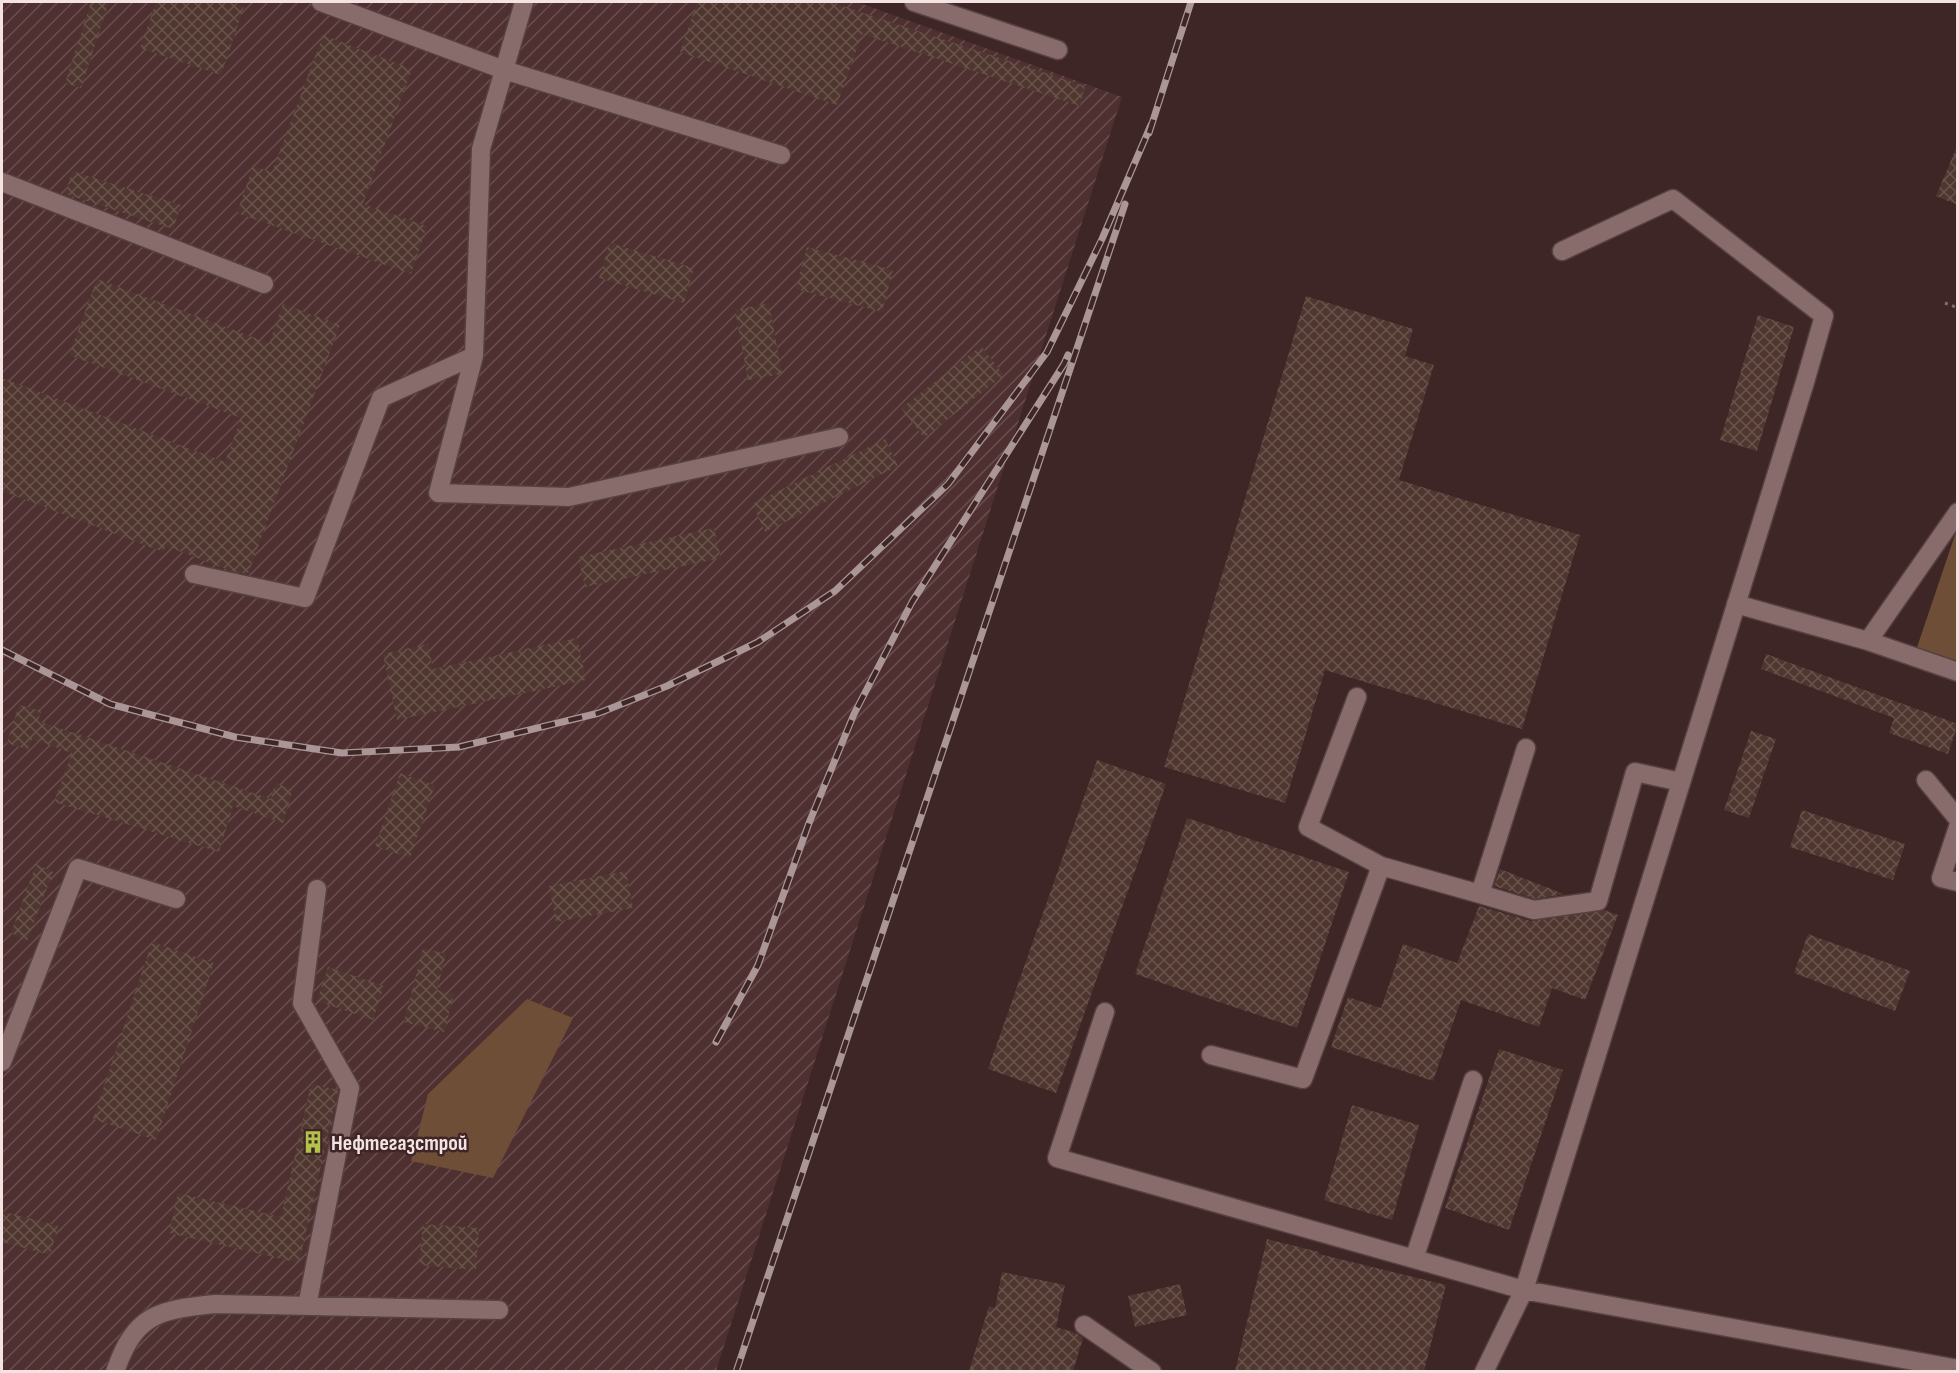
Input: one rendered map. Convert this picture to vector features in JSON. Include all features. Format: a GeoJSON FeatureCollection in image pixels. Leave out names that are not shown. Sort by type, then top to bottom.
{"type":"FeatureCollection","features":[{"type":"Feature","properties":{"kind":"street"},"geometry":{"type":"LineString","coordinates":[[321,2],[504,70],[781,155]]}},
{"type":"Feature","properties":{"kind":"street"},"geometry":{"type":"LineString","coordinates":[[524,2],[481,149],[474,356],[438,493],[569,496],[839,437]]}},
{"type":"Feature","properties":{"kind":"street"},"geometry":{"type":"LineString","coordinates":[[914,2],[1058,50]]}},
{"type":"Feature","properties":{"kind":"street"},"geometry":{"type":"LineString","coordinates":[[2,182],[264,284]]}},
{"type":"Feature","properties":{"kind":"street"},"geometry":{"type":"LineString","coordinates":[[1484,1371],[1524,1290],[1824,316],[1673,199],[1562,251]]}},
{"type":"Feature","properties":{"kind":"street"},"geometry":{"type":"LineString","coordinates":[[194,574],[305,598],[381,398],[474,356]]}},
{"type":"Feature","properties":{"kind":"street"},"geometry":{"type":"LineString","coordinates":[[1868,642],[1958,512]]}},
{"type":"Feature","properties":{"kind":"street"},"geometry":{"type":"LineString","coordinates":[[1736,604],[1868,642],[1958,672]]}},
{"type":"Feature","properties":{"kind":"street"},"geometry":{"type":"LineString","coordinates":[[1357,697],[1308,827],[1381,867],[1534,910],[1598,901],[1635,772],[1681,782]]}},
{"type":"Feature","properties":{"kind":"street"},"geometry":{"type":"LineString","coordinates":[[1480,894],[1526,748]]}},
{"type":"Feature","properties":{"kind":"street"},"geometry":{"type":"LineString","coordinates":[[1926,780],[1958,819]]}},
{"type":"Feature","properties":{"kind":"street"},"geometry":{"type":"LineString","coordinates":[[1958,827],[1941,878],[1958,882]]}},
{"type":"Feature","properties":{"kind":"street"},"geometry":{"type":"LineString","coordinates":[[1211,1055],[1303,1079],[1381,867]]}},
{"type":"Feature","properties":{"kind":"street"},"geometry":{"type":"LineString","coordinates":[[2,1062],[78,868],[176,900]]}},
{"type":"Feature","properties":{"kind":"street"},"geometry":{"type":"LineString","coordinates":[[308,1306],[350,1088],[302,1003],[317,889]]}},
{"type":"Feature","properties":{"kind":"street"},"geometry":{"type":"LineString","coordinates":[[1105,1012],[1057,1158],[1524,1290],[1958,1369]]}},
{"type":"Feature","properties":{"kind":"street"},"geometry":{"type":"LineString","coordinates":[[1414,1259],[1473,1080]]}},
{"type":"Feature","properties":{"kind":"street"},"geometry":{"type":"LineString","coordinates":[[115,1371],[122,1350],[144,1321],[174,1308],[215,1304],[499,1310]]}},
{"type":"Feature","properties":{"kind":"street"},"geometry":{"type":"LineString","coordinates":[[1084,1325],[1152,1371]]}},
{"type":"Feature","properties":{"kind":"path"},"geometry":{"type":"LineString","coordinates":[[1945,303],[1958,308]]}},
{"type":"Feature","properties":{"kind":"shaded area"},"geometry":{"type":"Polygon","coordinates":[[[2,2],[857,2],[1122,97],[716,1371],[2,1372],[2,2]]]}},
{"type":"Feature","properties":{"kind":"shaded area"},"geometry":{"type":"Polygon","coordinates":[[[1957,529],[1957,676],[1912,662],[1957,529]]]}},
{"type":"Feature","properties":{"kind":"shaded area"},"geometry":{"type":"Polygon","coordinates":[[[527,999],[573,1018],[493,1178],[411,1161],[428,1094],[527,999]]]}},
{"type":"Feature","properties":{"kind":"building"},"geometry":{"type":"Polygon","coordinates":[[[91,2],[109,2],[81,88],[65,83],[91,2]]]}},
{"type":"Feature","properties":{"kind":"building"},"geometry":{"type":"Polygon","coordinates":[[[156,2],[228,2],[244,7],[221,75],[140,48],[156,2]]]}},
{"type":"Feature","properties":{"kind":"building"},"geometry":{"type":"Polygon","coordinates":[[[697,2],[830,2],[1085,86],[1080,106],[862,34],[837,105],[680,52],[697,2]]]}},
{"type":"Feature","properties":{"kind":"building"},"geometry":{"type":"Polygon","coordinates":[[[323,35],[412,69],[363,204],[427,226],[411,274],[237,213],[253,166],[272,172],[323,35]]]}},
{"type":"Feature","properties":{"kind":"building"},"geometry":{"type":"Polygon","coordinates":[[[1958,144],[1958,205],[1936,196],[1958,144]]]}},
{"type":"Feature","properties":{"kind":"building"},"geometry":{"type":"Polygon","coordinates":[[[72,171],[181,205],[173,229],[65,194],[72,171]]]}},
{"type":"Feature","properties":{"kind":"building"},"geometry":{"type":"Polygon","coordinates":[[[610,243],[694,268],[684,303],[599,278],[610,243]]]}},
{"type":"Feature","properties":{"kind":"building"},"geometry":{"type":"Polygon","coordinates":[[[807,247],[893,270],[882,312],[796,289],[807,247]]]}},
{"type":"Feature","properties":{"kind":"building"},"geometry":{"type":"Polygon","coordinates":[[[97,279],[269,343],[283,304],[340,325],[248,574],[231,571],[166,546],[163,552],[2,491],[2,378],[225,462],[241,418],[69,355],[97,279]]]}},
{"type":"Feature","properties":{"kind":"building"},"geometry":{"type":"Polygon","coordinates":[[[1306,296],[1413,329],[1405,356],[1434,365],[1399,480],[1580,535],[1522,729],[1325,670],[1285,803],[1164,767],[1306,296]]]}},
{"type":"Feature","properties":{"kind":"building"},"geometry":{"type":"Polygon","coordinates":[[[769,303],[782,374],[748,380],[735,310],[769,303]]]}},
{"type":"Feature","properties":{"kind":"building"},"geometry":{"type":"Polygon","coordinates":[[[1758,315],[1794,327],[1757,451],[1720,440],[1758,315]]]}},
{"type":"Feature","properties":{"kind":"building"},"geometry":{"type":"Polygon","coordinates":[[[981,346],[1004,375],[924,438],[901,408],[981,346]]]}},
{"type":"Feature","properties":{"kind":"building"},"geometry":{"type":"Polygon","coordinates":[[[885,439],[898,466],[765,532],[752,504],[885,439]]]}},
{"type":"Feature","properties":{"kind":"building"},"geometry":{"type":"Polygon","coordinates":[[[714,528],[721,558],[585,587],[578,557],[714,528]]]}},
{"type":"Feature","properties":{"kind":"building"},"geometry":{"type":"Polygon","coordinates":[[[577,638],[586,680],[397,720],[383,654],[428,644],[433,669],[577,638]]]}},
{"type":"Feature","properties":{"kind":"building"},"geometry":{"type":"Polygon","coordinates":[[[1766,654],[1958,724],[1948,754],[1889,733],[1894,718],[1761,669],[1766,654]]]}},
{"type":"Feature","properties":{"kind":"building"},"geometry":{"type":"Polygon","coordinates":[[[19,705],[41,711],[38,721],[271,799],[275,783],[293,789],[283,823],[233,806],[219,852],[54,802],[72,753],[32,739],[28,750],[7,743],[19,705]]]}},
{"type":"Feature","properties":{"kind":"building"},"geometry":{"type":"Polygon","coordinates":[[[1751,731],[1776,739],[1749,818],[1724,810],[1751,731]]]}},
{"type":"Feature","properties":{"kind":"building"},"geometry":{"type":"Polygon","coordinates":[[[1097,760],[1166,784],[1056,1093],[988,1069],[1097,760]]]}},
{"type":"Feature","properties":{"kind":"building"},"geometry":{"type":"Polygon","coordinates":[[[400,773],[435,785],[410,858],[375,846],[400,773]]]}},
{"type":"Feature","properties":{"kind":"building"},"geometry":{"type":"Polygon","coordinates":[[[1802,810],[1905,844],[1893,880],[1790,847],[1802,810]]]}},
{"type":"Feature","properties":{"kind":"building"},"geometry":{"type":"Polygon","coordinates":[[[1187,818],[1349,872],[1297,1028],[1135,974],[1187,818]]]}},
{"type":"Feature","properties":{"kind":"building"},"geometry":{"type":"Polygon","coordinates":[[[36,864],[53,872],[27,941],[11,933],[36,864]]]}},
{"type":"Feature","properties":{"kind":"building"},"geometry":{"type":"Polygon","coordinates":[[[1500,869],[1564,894],[1535,899],[1494,886],[1500,869]]]}},
{"type":"Feature","properties":{"kind":"building"},"geometry":{"type":"Polygon","coordinates":[[[626,871],[633,908],[556,922],[549,886],[626,871]]]}},
{"type":"Feature","properties":{"kind":"building"},"geometry":{"type":"Polygon","coordinates":[[[1479,906],[1531,921],[1604,910],[1618,915],[1585,1000],[1552,988],[1539,1027],[1461,1000],[1433,1081],[1331,1047],[1348,997],[1381,1008],[1403,944],[1457,963],[1479,906]]]}},
{"type":"Feature","properties":{"kind":"building"},"geometry":{"type":"Polygon","coordinates":[[[1808,934],[1910,971],[1895,1011],[1794,973],[1808,934]]]}},
{"type":"Feature","properties":{"kind":"building"},"geometry":{"type":"Polygon","coordinates":[[[152,942],[214,963],[156,1140],[93,1119],[152,942]]]}},
{"type":"Feature","properties":{"kind":"building"},"geometry":{"type":"Polygon","coordinates":[[[423,948],[446,954],[437,990],[454,994],[444,1032],[404,1022],[423,948]]]}},
{"type":"Feature","properties":{"kind":"building"},"geometry":{"type":"Polygon","coordinates":[[[328,967],[384,986],[373,1020],[317,1001],[328,967]]]}},
{"type":"Feature","properties":{"kind":"building"},"geometry":{"type":"Polygon","coordinates":[[[1499,1049],[1563,1070],[1509,1230],[1445,1208],[1499,1049]]]}},
{"type":"Feature","properties":{"kind":"building","name":"Нефтегазстрой"},"geometry":{"type":"Polygon","coordinates":[[[311,1084],[338,1090],[299,1263],[169,1233],[178,1193],[281,1217],[311,1084]]]}},
{"type":"Feature","properties":{"kind":"building"},"geometry":{"type":"Polygon","coordinates":[[[1352,1105],[1419,1125],[1392,1220],[1324,1200],[1352,1105]]]}},
{"type":"Feature","properties":{"kind":"building"},"geometry":{"type":"Polygon","coordinates":[[[2,1211],[58,1226],[50,1255],[2,1242],[2,1211]]]}},
{"type":"Feature","properties":{"kind":"building"},"geometry":{"type":"Polygon","coordinates":[[[423,1224],[479,1228],[476,1270],[419,1265],[423,1224]]]}},
{"type":"Feature","properties":{"kind":"building"},"geometry":{"type":"Polygon","coordinates":[[[1267,1239],[1446,1285],[1424,1371],[1235,1371],[1267,1239]]]}},
{"type":"Feature","properties":{"kind":"building"},"geometry":{"type":"Polygon","coordinates":[[[1002,1272],[1065,1285],[1056,1327],[1076,1333],[1083,1338],[1073,1371],[969,1371],[989,1306],[995,1308],[1002,1272]]]}},
{"type":"Feature","properties":{"kind":"building"},"geometry":{"type":"Polygon","coordinates":[[[1180,1284],[1187,1315],[1135,1327],[1128,1296],[1180,1284]]]}},
{"type":"Feature","properties":{"kind":"railway"},"geometry":{"type":"LineString","coordinates":[[1149,133],[1191,2]]}},
{"type":"Feature","properties":{"kind":"railway"},"geometry":{"type":"LineString","coordinates":[[2,650],[110,704],[235,737],[342,753],[459,747],[599,713],[667,686],[758,642],[835,591],[948,484],[1047,352],[1102,239],[1151,125]]}},
{"type":"Feature","properties":{"kind":"railway"},"geometry":{"type":"LineString","coordinates":[[736,1372],[1125,204]]}},
{"type":"Feature","properties":{"kind":"railway"},"geometry":{"type":"LineString","coordinates":[[716,1042],[758,965],[809,823],[854,714],[912,602],[1068,355]]}},
{"type":"Feature","properties":{"kind":"place","name":"Нефтегазстрой"},"geometry":{"type":"Point","coordinates":[313,1142]}}]}
